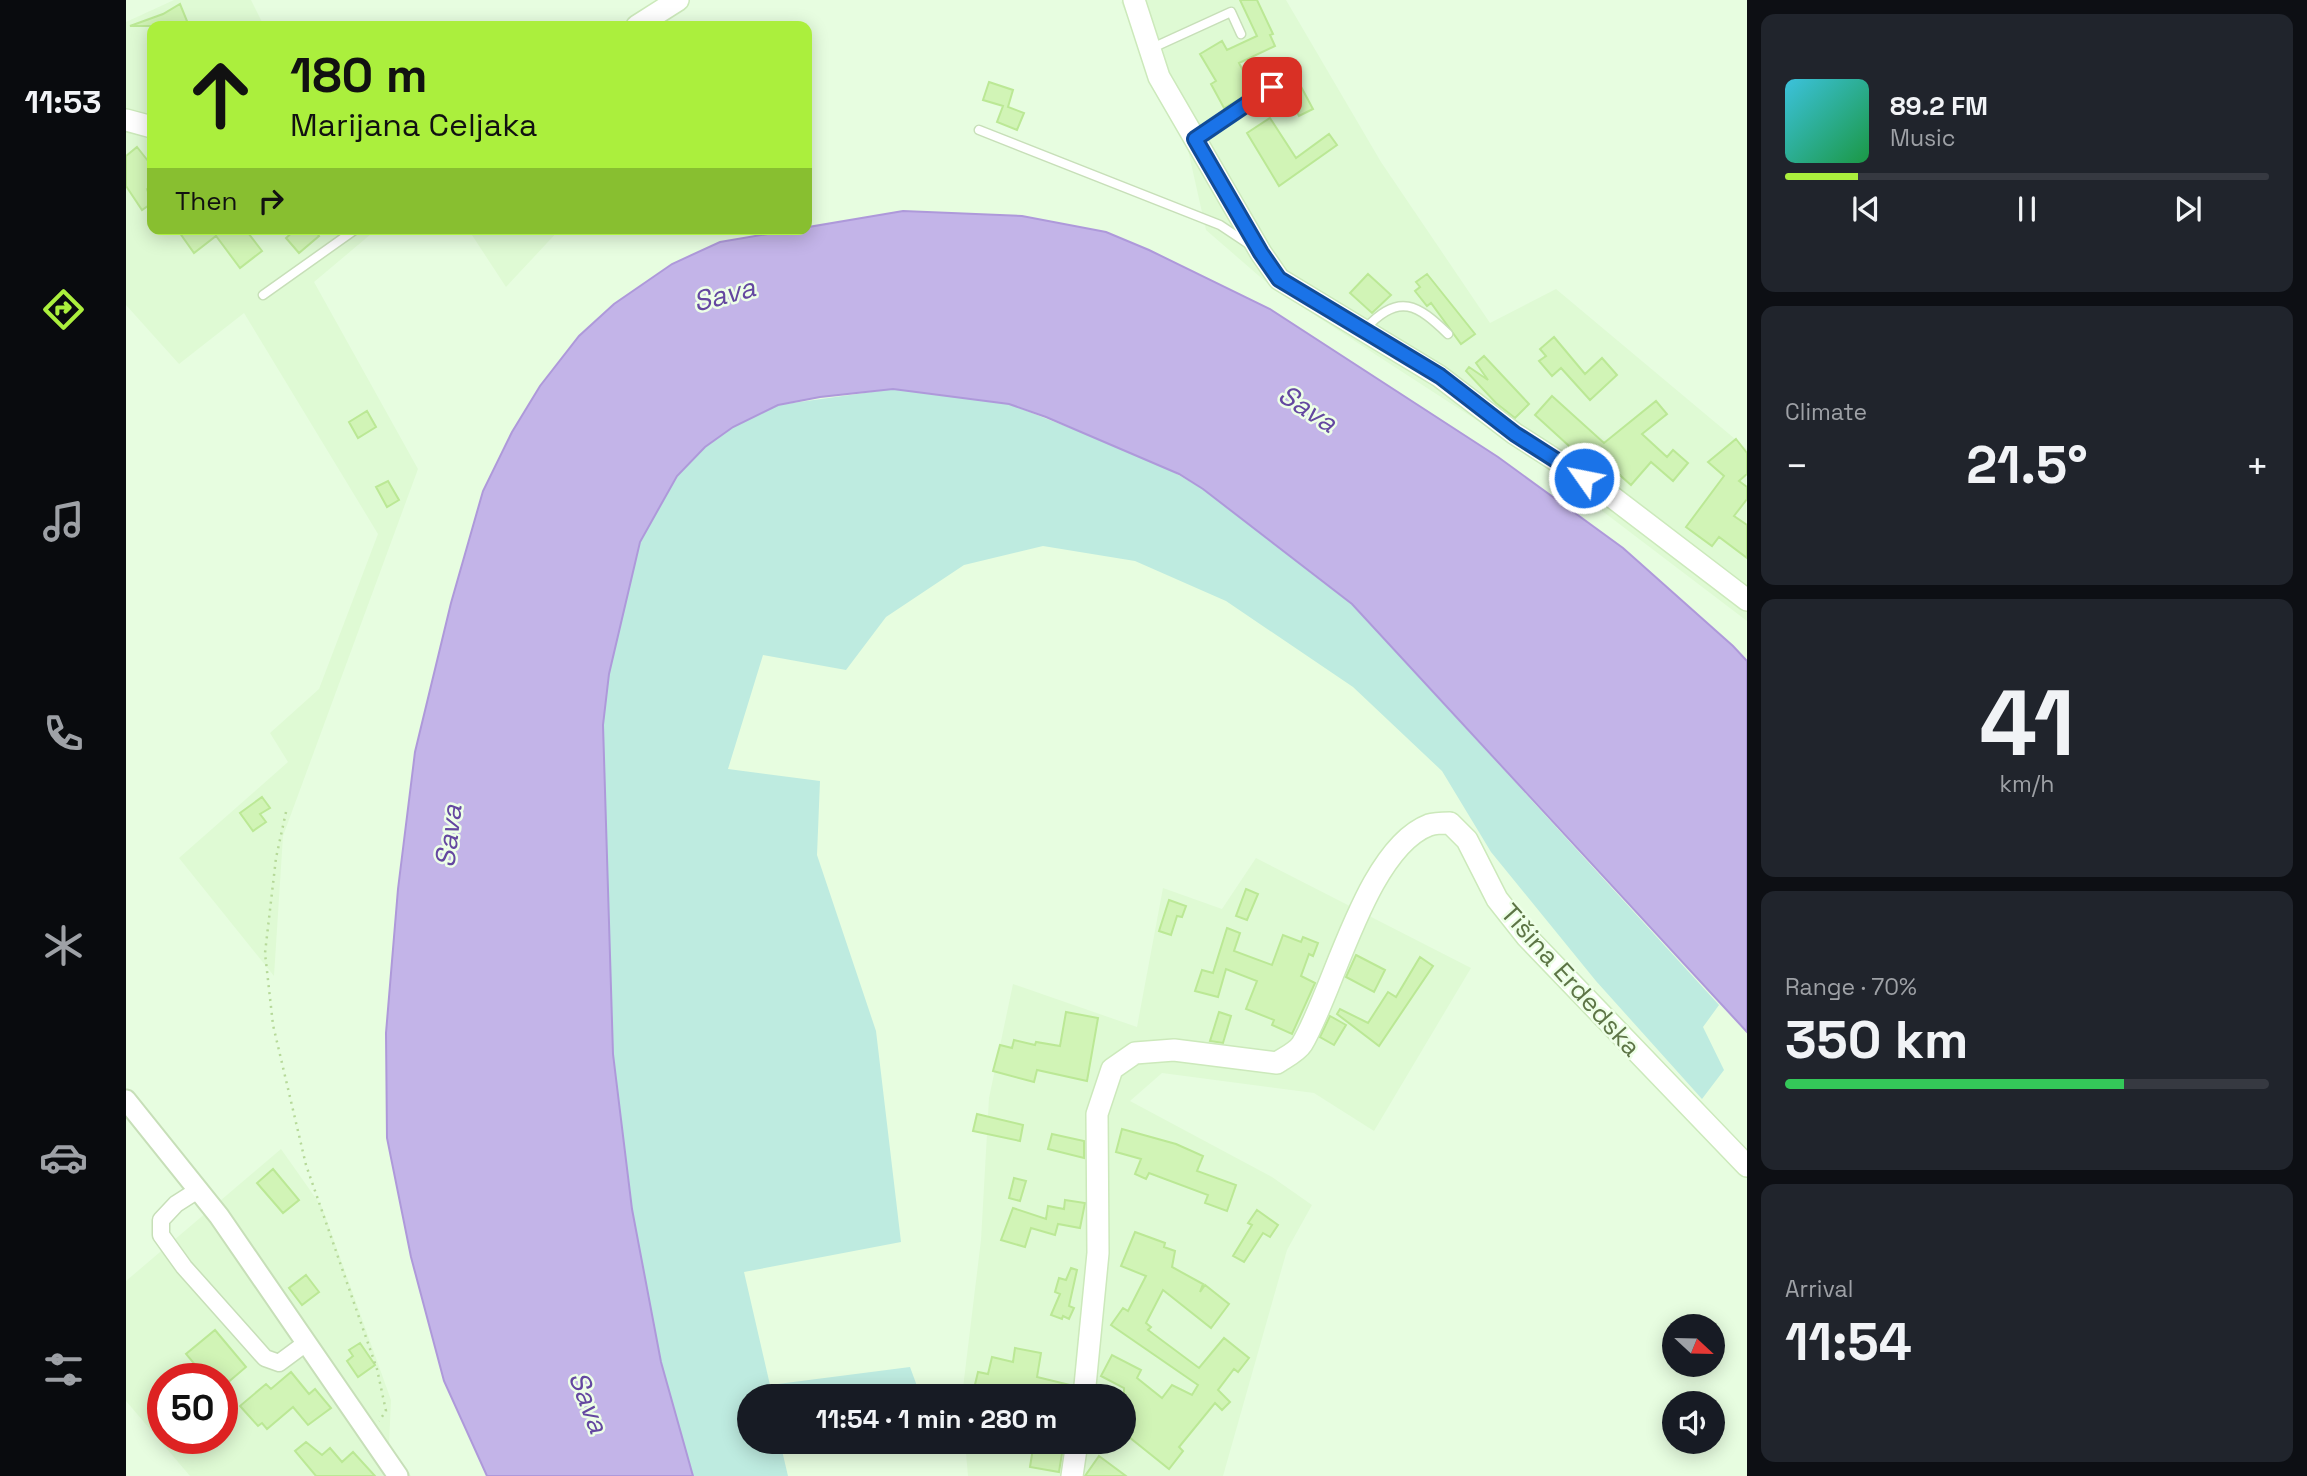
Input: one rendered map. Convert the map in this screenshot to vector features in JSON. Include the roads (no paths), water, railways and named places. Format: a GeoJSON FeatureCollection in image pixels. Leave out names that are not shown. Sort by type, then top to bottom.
{"type":"FeatureCollection","features":[{"type":"Feature","properties":{"kind":"main road"},"geometry":{"type":"LineString","coordinates":[[645,21],[678,0]]}},
{"type":"Feature","properties":{"kind":"main road"},"geometry":{"type":"LineString","coordinates":[[1134,0],[1159,76],[1261,253],[1279,279],[1440,376],[1515,434],[1607,493],[1747,600]]}},
{"type":"Feature","properties":{"kind":"main road"},"geometry":{"type":"LineString","coordinates":[[126,120],[147,126]]}},
{"type":"Feature","properties":{"kind":"main road","name":"Tišina Erdedska"},"geometry":{"type":"LineString","coordinates":[[1085,1384],[1098,1253],[1097,1114],[1112,1069],[1135,1053],[1174,1050],[1277,1063],[1301,1046],[1352,926],[1370,892],[1395,853],[1415,832],[1431,824],[1450,823],[1467,841],[1497,899],[1527,937],[1747,1166]]}},
{"type":"Feature","properties":{"kind":"main road"},"geometry":{"type":"LineString","coordinates":[[1072,1476],[1075,1454]]}},
{"type":"Feature","properties":{"kind":"street"},"geometry":{"type":"LineString","coordinates":[[126,1100],[198,1190],[398,1476]]}},
{"type":"Feature","properties":{"kind":"street"},"geometry":{"type":"LineString","coordinates":[[198,1190],[176,1203],[161,1220],[161,1235],[184,1267],[265,1358],[279,1363],[306,1343]]}},
{"type":"Feature","properties":{"kind":"lane"},"geometry":{"type":"LineString","coordinates":[[1150,49],[1231,12],[1241,34]]}},
{"type":"Feature","properties":{"kind":"lane"},"geometry":{"type":"LineString","coordinates":[[1195,139],[1272,87]]}},
{"type":"Feature","properties":{"kind":"lane"},"geometry":{"type":"LineString","coordinates":[[979,130],[1220,225],[1261,253]]}},
{"type":"Feature","properties":{"kind":"lane"},"geometry":{"type":"LineString","coordinates":[[263,295],[348,235]]}},
{"type":"Feature","properties":{"kind":"lane"},"geometry":{"type":"LineString","coordinates":[[1364,330],[1393,307],[1409,305],[1426,312],[1448,334]]}},
{"type":"Feature","properties":{"kind":"water","name":"Sava"},"geometry":{"type":"Polygon","coordinates":[[[903,211],[1022,216],[1106,232],[1270,309],[1498,457],[1623,548],[1747,661],[1747,1032],[1352,604],[1203,489],[1179,474],[1009,404],[893,389],[820,397],[778,405],[733,427],[705,447],[677,476],[640,542],[609,674],[603,725],[613,1054],[632,1209],[661,1362],[693,1476],[487,1476],[444,1381],[411,1257],[387,1138],[386,1033],[398,889],[415,752],[451,603],[483,491],[512,432],[540,386],[579,336],[614,304],[672,264],[720,242],[761,235],[812,235],[812,226],[903,211]]]}}]}
